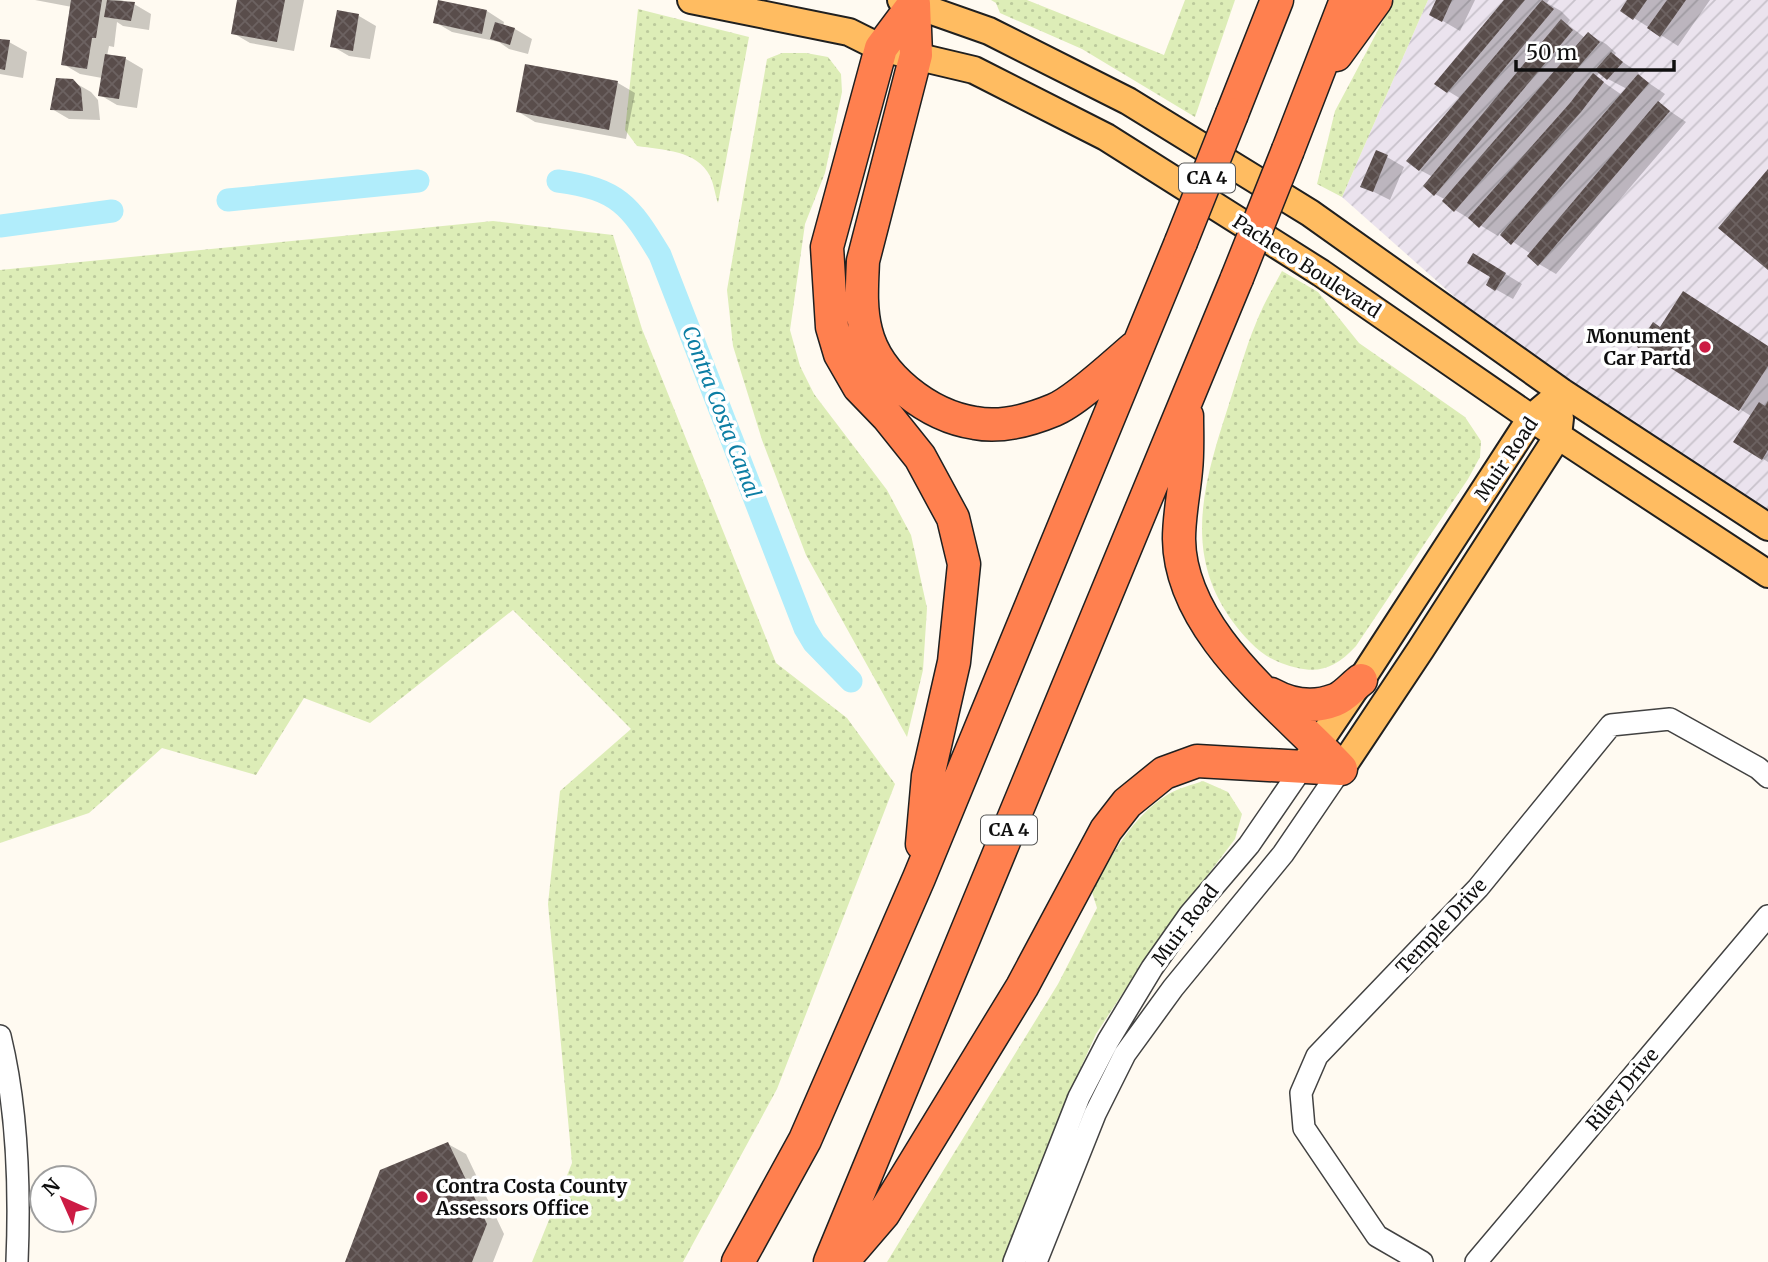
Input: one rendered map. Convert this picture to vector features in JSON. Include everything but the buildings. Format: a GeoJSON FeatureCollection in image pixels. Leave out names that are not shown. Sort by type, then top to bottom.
{"type":"FeatureCollection","features":[{"type":"Feature","properties":{"kind":"highway","name":"CA 4"},"geometry":{"type":"LineString","coordinates":[[738,1262],[805,1140],[919,878],[1181,242],[1277,0]]}},
{"type":"Feature","properties":{"kind":"highway","name":"CA 4"},"geometry":{"type":"LineString","coordinates":[[830,1262],[1188,398],[1346,0]]}},
{"type":"Feature","properties":{"kind":"highway"},"geometry":{"type":"LineString","coordinates":[[1313,87],[1376,0]]}},
{"type":"Feature","properties":{"kind":"highway"},"geometry":{"type":"LineString","coordinates":[[910,1],[881,48],[827,247],[832,327],[840,354],[859,387],[920,457],[953,519],[964,564],[954,662],[929,776],[919,878]]}},
{"type":"Feature","properties":{"kind":"highway"},"geometry":{"type":"LineString","coordinates":[[910,1],[916,55],[863,261],[861,294],[866,332],[885,369],[914,398],[954,418],[976,424],[1017,422],[1057,409],[1139,344]]}},
{"type":"Feature","properties":{"kind":"highway"},"geometry":{"type":"LineString","coordinates":[[1188,398],[1187,467],[1179,541],[1185,577],[1207,627],[1263,689],[1310,755]]}},
{"type":"Feature","properties":{"kind":"highway"},"geometry":{"type":"LineString","coordinates":[[1263,689],[1288,704],[1309,705],[1336,700],[1361,680]]}},
{"type":"Feature","properties":{"kind":"highway"},"geometry":{"type":"LineString","coordinates":[[842,1262],[884,1213],[1022,987],[1106,830],[1127,803],[1164,773],[1197,761],[1310,755],[1341,769]]}},
{"type":"Feature","properties":{"kind":"main road","name":"Pacheco Boulevard"},"geometry":{"type":"LineString","coordinates":[[691,0],[849,32],[881,48],[974,70],[1106,136],[1321,273],[1531,418],[1768,574]]}},
{"type":"Feature","properties":{"kind":"main road"},"geometry":{"type":"LineString","coordinates":[[910,1],[989,31],[1128,101],[1310,213],[1562,392],[1768,527]]}},
{"type":"Feature","properties":{"kind":"main road","name":"Muir Road"},"geometry":{"type":"LineString","coordinates":[[1310,755],[1531,418],[1562,392]]}},
{"type":"Feature","properties":{"kind":"main road","name":"Muir Road"},"geometry":{"type":"LineString","coordinates":[[1341,769],[1558,436],[1562,392]]}},
{"type":"Feature","properties":{"kind":"street","name":"Temple Drive"},"geometry":{"type":"LineString","coordinates":[[1422,1262],[1377,1236],[1304,1128],[1301,1093],[1317,1056],[1478,888],[1611,725],[1670,719],[1758,768],[1768,777]]}},
{"type":"Feature","properties":{"kind":"street","name":"Muir Road"},"geometry":{"type":"LineString","coordinates":[[1014,1262],[1079,1097],[1108,1041],[1152,968],[1189,914],[1249,845],[1310,755]]}},
{"type":"Feature","properties":{"kind":"street","name":"Muir Road"},"geometry":{"type":"LineString","coordinates":[[1036,1262],[1095,1114],[1125,1054],[1173,988],[1283,854],[1341,769]]}},
{"type":"Feature","properties":{"kind":"street","name":"Riley Drive"},"geometry":{"type":"LineString","coordinates":[[1476,1262],[1768,916]]}},
{"type":"Feature","properties":{"kind":"street"},"geometry":{"type":"LineString","coordinates":[[0,1036],[6,1060],[17,1171],[17,1262]]}},
{"type":"Feature","properties":{"kind":"shaded area"},"geometry":{"type":"Polygon","coordinates":[[[1428,0],[1768,0],[1768,527],[1562,392],[1342,197],[1428,0]]]}},
{"type":"Feature","properties":{"kind":"green space"},"geometry":{"type":"Polygon","coordinates":[[[991,0],[1027,0],[1164,55],[1185,0],[1235,0],[1195,117],[1082,49],[1000,13],[996,3],[991,0]]]}},
{"type":"Feature","properties":{"kind":"green space"},"geometry":{"type":"Polygon","coordinates":[[[1394,0],[1428,0],[1342,197],[1317,184],[1335,111],[1394,0]]]}},
{"type":"Feature","properties":{"kind":"green space"},"geometry":{"type":"Polygon","coordinates":[[[638,9],[749,37],[718,203],[710,176],[697,161],[668,150],[637,146],[625,130],[638,9]]]}},
{"type":"Feature","properties":{"kind":"green space"},"geometry":{"type":"Polygon","coordinates":[[[782,53],[828,57],[841,74],[842,92],[825,173],[805,224],[790,330],[800,366],[814,394],[887,490],[911,535],[927,608],[923,670],[907,737],[806,555],[762,440],[733,346],[727,290],[767,59],[782,53]]]}},
{"type":"Feature","properties":{"kind":"green space"},"geometry":{"type":"Polygon","coordinates":[[[493,221],[613,235],[642,329],[776,663],[847,718],[895,784],[777,1089],[683,1262],[532,1262],[572,1163],[548,904],[560,791],[631,729],[513,610],[370,723],[304,698],[256,775],[162,748],[89,813],[0,843],[0,270],[493,221]]]}},
{"type":"Feature","properties":{"kind":"green space"},"geometry":{"type":"Polygon","coordinates":[[[1282,271],[1318,292],[1359,343],[1465,417],[1481,441],[1480,457],[1468,479],[1356,646],[1339,661],[1313,670],[1273,660],[1243,634],[1217,596],[1207,569],[1203,542],[1206,487],[1220,432],[1252,333],[1282,271]]]}},
{"type":"Feature","properties":{"kind":"green space"},"geometry":{"type":"Polygon","coordinates":[[[1203,781],[1228,792],[1242,814],[1235,839],[1153,947],[1096,1034],[1063,1107],[1003,1262],[887,1262],[1058,984],[1097,908],[1092,892],[1115,851],[1133,826],[1154,804],[1176,790],[1203,781]]]}},
{"type":"Feature","properties":{"kind":"waterway","name":"Contra Costa Canal"},"geometry":{"type":"LineString","coordinates":[[228,200],[418,181]]}},
{"type":"Feature","properties":{"kind":"waterway","name":"Contra Costa Canal"},"geometry":{"type":"LineString","coordinates":[[558,181],[595,189],[620,202],[640,223],[660,255],[805,628],[814,643],[851,681]]}},
{"type":"Feature","properties":{"kind":"waterway","name":"Contra Costa Canal"},"geometry":{"type":"LineString","coordinates":[[0,226],[112,211]]}},
{"type":"Feature","properties":{"kind":"place","name":"Monument Car Partd"},"geometry":{"type":"Point","coordinates":[1705,347]}},
{"type":"Feature","properties":{"kind":"place","name":"Contra Costa County Assessors Office"},"geometry":{"type":"Point","coordinates":[422,1197]}}]}
